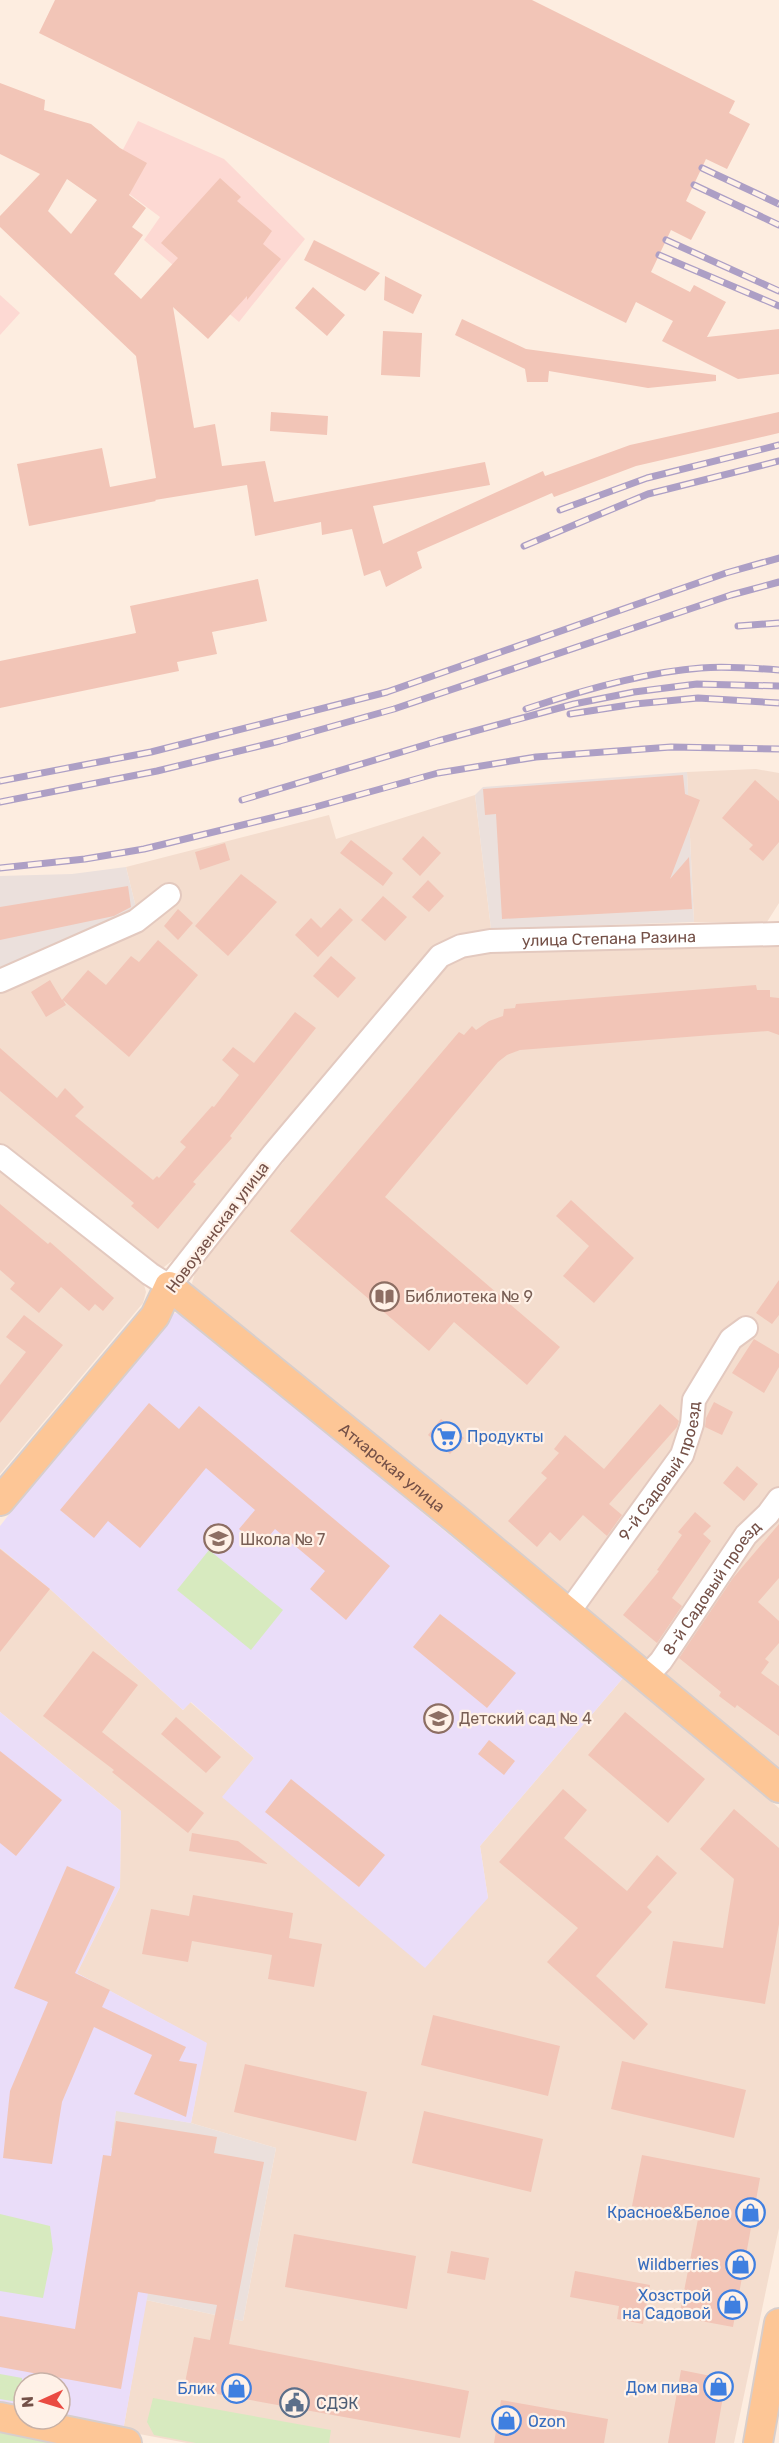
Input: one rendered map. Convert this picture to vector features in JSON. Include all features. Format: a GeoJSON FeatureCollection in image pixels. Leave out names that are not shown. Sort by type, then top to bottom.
{"type":"FeatureCollection","features":[{"type":"Feature","properties":{"kind":"main road","name":"Новоузенская улица"},"geometry":{"type":"LineString","coordinates":[[0,1501],[155,1316],[169,1286]]}},
{"type":"Feature","properties":{"kind":"main road","name":"Аткарская улица"},"geometry":{"type":"LineString","coordinates":[[169,1286],[447,1512],[779,1788]]}},
{"type":"Feature","properties":{"kind":"main road"},"geometry":{"type":"LineString","coordinates":[[758,2443],[779,2323]]}},
{"type":"Feature","properties":{"kind":"main road"},"geometry":{"type":"LineString","coordinates":[[0,2417],[127,2443]]}},
{"type":"Feature","properties":{"kind":"street"},"geometry":{"type":"LineString","coordinates":[[0,981],[136,921],[170,895]]}},
{"type":"Feature","properties":{"kind":"street","name":"улица Степана Разина"},"geometry":{"type":"LineString","coordinates":[[440,956],[461,946],[490,941],[779,934]]}},
{"type":"Feature","properties":{"kind":"street","name":"Новоузенская улица"},"geometry":{"type":"LineString","coordinates":[[169,1286],[273,1154],[440,956]]}},
{"type":"Feature","properties":{"kind":"street","name":"Аткарская улица"},"geometry":{"type":"LineString","coordinates":[[0,1156],[150,1274],[169,1286]]}},
{"type":"Feature","properties":{"kind":"street","name":"9-й Садовый проезд"},"geometry":{"type":"LineString","coordinates":[[568,1613],[682,1455],[692,1424],[694,1400],[731,1339],[746,1328]]}},
{"type":"Feature","properties":{"kind":"street","name":"8-й Садовый проезд"},"geometry":{"type":"LineString","coordinates":[[646,1677],[661,1661],[746,1535],[779,1500]]}},
{"type":"Feature","properties":{"kind":"shaded area"},"geometry":{"type":"Polygon","coordinates":[[[138,121],[224,159],[305,239],[239,322],[144,240],[160,217],[108,178],[138,121]]]}},
{"type":"Feature","properties":{"kind":"shaded area"},"geometry":{"type":"Polygon","coordinates":[[[0,295],[20,313],[0,335],[0,295]]]}},
{"type":"Feature","properties":{"kind":"shaded area"},"geometry":{"type":"Polygon","coordinates":[[[756,769],[779,773],[779,903],[767,922],[694,922],[687,772],[756,769]]]}},
{"type":"Feature","properties":{"kind":"shaded area"},"geometry":{"type":"Polygon","coordinates":[[[687,772],[694,922],[491,929],[475,795],[483,787],[687,772]]]}},
{"type":"Feature","properties":{"kind":"shaded area"},"geometry":{"type":"Polygon","coordinates":[[[475,795],[491,929],[456,934],[437,945],[265,1147],[173,1260],[164,1267],[155,1266],[0,1145],[0,979],[138,916],[126,867],[329,815],[336,839],[475,795]]]}},
{"type":"Feature","properties":{"kind":"shaded area"},"geometry":{"type":"Polygon","coordinates":[[[126,867],[138,916],[0,979],[0,876],[72,874],[126,867]]]}},
{"type":"Feature","properties":{"kind":"shaded area"},"geometry":{"type":"Polygon","coordinates":[[[779,943],[779,1773],[198,1295],[192,1283],[197,1266],[446,967],[466,957],[492,951],[779,943]]]}},
{"type":"Feature","properties":{"kind":"shaded area"},"geometry":{"type":"Polygon","coordinates":[[[0,1168],[143,1281],[146,1292],[143,1303],[0,1474],[0,1168]]]}},
{"type":"Feature","properties":{"kind":"shaded area"},"geometry":{"type":"Polygon","coordinates":[[[175,1313],[183,1315],[623,1678],[480,1846],[488,1898],[425,1968],[222,1797],[254,1758],[191,1702],[183,1710],[50,1589],[0,1548],[0,1526],[162,1319],[175,1313]]]}},
{"type":"Feature","properties":{"kind":"shaded area"},"geometry":{"type":"Polygon","coordinates":[[[0,1548],[50,1589],[183,1710],[190,1702],[254,1758],[223,1798],[488,1898],[480,1846],[623,1678],[779,1808],[779,2228],[734,2443],[187,2443],[123,2431],[146,2300],[243,2321],[276,2148],[191,2123],[206,2043],[77,1973],[120,1887],[121,1811],[0,1712],[0,1548]]]}},
{"type":"Feature","properties":{"kind":"shaded area"},"geometry":{"type":"Polygon","coordinates":[[[0,1712],[121,1811],[120,1887],[77,1973],[207,2043],[191,2123],[116,2111],[111,2148],[172,2161],[123,2431],[72,2421],[72,2371],[12,2371],[12,2410],[0,2407],[0,1712]]]}},
{"type":"Feature","properties":{"kind":"shaded area"},"geometry":{"type":"Polygon","coordinates":[[[116,2110],[191,2123],[276,2148],[243,2321],[146,2300],[172,2162],[110,2148],[116,2110]]]}},
{"type":"Feature","properties":{"kind":"green space"},"geometry":{"type":"Polygon","coordinates":[[[209,1550],[283,1610],[251,1650],[177,1590],[209,1550]]]}},
{"type":"Feature","properties":{"kind":"green space"},"geometry":{"type":"Polygon","coordinates":[[[0,2214],[50,2226],[53,2249],[43,2298],[0,2291],[0,2214]]]}},
{"type":"Feature","properties":{"kind":"green space"},"geometry":{"type":"Polygon","coordinates":[[[0,2374],[12,2376],[12,2401],[0,2399],[0,2374]]]}},
{"type":"Feature","properties":{"kind":"green space"},"geometry":{"type":"Polygon","coordinates":[[[153,2398],[331,2430],[329,2443],[196,2443],[154,2435],[147,2422],[153,2398]]]}},
{"type":"Feature","properties":{"kind":"green space"},"geometry":{"type":"Polygon","coordinates":[[[0,2431],[62,2443],[0,2443],[0,2431]]]}},
{"type":"Feature","properties":{"kind":"building"},"geometry":{"type":"Polygon","coordinates":[[[55,0],[532,0],[735,101],[729,113],[750,124],[727,169],[706,159],[686,201],[706,212],[691,240],[671,230],[651,272],[690,292],[694,285],[726,302],[707,337],[779,329],[779,374],[738,379],[662,341],[673,321],[636,302],[626,323],[39,33],[55,0]]]}},
{"type":"Feature","properties":{"kind":"building"},"geometry":{"type":"Polygon","coordinates":[[[0,83],[45,100],[44,110],[91,124],[120,148],[147,163],[129,195],[146,208],[132,227],[143,235],[114,274],[141,299],[178,258],[161,243],[220,178],[241,197],[237,201],[272,231],[263,244],[281,259],[247,300],[247,296],[208,339],[173,307],[194,428],[215,424],[222,466],[265,461],[274,502],[485,462],[490,485],[373,506],[383,544],[543,471],[545,476],[630,445],[779,412],[779,433],[636,466],[554,497],[552,493],[417,552],[422,568],[386,587],[380,570],[364,576],[352,529],[322,535],[321,522],[255,536],[247,485],[155,500],[29,526],[17,464],[102,448],[110,487],[156,478],[136,356],[0,227],[0,216],[40,174],[0,154],[0,83]],[[67,179],[48,211],[71,234],[97,200],[67,179]]]}},
{"type":"Feature","properties":{"kind":"building"},"geometry":{"type":"Polygon","coordinates":[[[314,240],[380,273],[365,291],[304,260],[314,240]]]}},
{"type":"Feature","properties":{"kind":"building"},"geometry":{"type":"Polygon","coordinates":[[[385,276],[422,295],[413,314],[384,300],[385,276]]]}},
{"type":"Feature","properties":{"kind":"building"},"geometry":{"type":"Polygon","coordinates":[[[313,287],[345,315],[327,336],[295,308],[313,287]]]}},
{"type":"Feature","properties":{"kind":"building"},"geometry":{"type":"Polygon","coordinates":[[[462,319],[526,349],[716,375],[716,381],[648,388],[549,371],[548,382],[527,382],[525,369],[455,335],[462,319]]]}},
{"type":"Feature","properties":{"kind":"building"},"geometry":{"type":"Polygon","coordinates":[[[383,331],[422,333],[420,377],[381,375],[383,331]]]}},
{"type":"Feature","properties":{"kind":"building"},"geometry":{"type":"Polygon","coordinates":[[[271,412],[328,416],[327,435],[270,431],[271,412]]]}},
{"type":"Feature","properties":{"kind":"building"},"geometry":{"type":"Polygon","coordinates":[[[258,579],[267,621],[212,632],[217,654],[177,662],[179,671],[0,708],[0,661],[136,633],[130,606],[258,579]]]}},
{"type":"Feature","properties":{"kind":"building"},"geometry":{"type":"Polygon","coordinates":[[[683,775],[685,794],[700,800],[670,879],[689,857],[692,909],[502,919],[496,814],[485,815],[483,789],[683,775]]]}},
{"type":"Feature","properties":{"kind":"building"},"geometry":{"type":"Polygon","coordinates":[[[755,780],[779,801],[779,842],[763,861],[749,849],[753,845],[722,818],[755,780]]]}},
{"type":"Feature","properties":{"kind":"building"},"geometry":{"type":"Polygon","coordinates":[[[423,836],[441,853],[420,876],[402,859],[423,836]]]}},
{"type":"Feature","properties":{"kind":"building"},"geometry":{"type":"Polygon","coordinates":[[[351,840],[393,873],[383,886],[340,853],[351,840]]]}},
{"type":"Feature","properties":{"kind":"building"},"geometry":{"type":"Polygon","coordinates":[[[225,843],[230,860],[200,870],[195,852],[225,843]]]}},
{"type":"Feature","properties":{"kind":"building"},"geometry":{"type":"Polygon","coordinates":[[[241,874],[277,902],[228,956],[195,926],[241,874]]]}},
{"type":"Feature","properties":{"kind":"building"},"geometry":{"type":"Polygon","coordinates":[[[428,880],[444,896],[429,912],[412,897],[428,880]]]}},
{"type":"Feature","properties":{"kind":"building"},"geometry":{"type":"Polygon","coordinates":[[[128,886],[131,907],[114,916],[0,940],[0,907],[128,886]]]}},
{"type":"Feature","properties":{"kind":"building"},"geometry":{"type":"Polygon","coordinates":[[[383,896],[407,917],[385,941],[361,920],[383,896]]]}},
{"type":"Feature","properties":{"kind":"building"},"geometry":{"type":"Polygon","coordinates":[[[340,908],[353,920],[318,957],[295,935],[311,918],[321,928],[340,908]]]}},
{"type":"Feature","properties":{"kind":"building"},"geometry":{"type":"Polygon","coordinates":[[[178,909],[193,923],[178,940],[164,926],[178,909]]]}},
{"type":"Feature","properties":{"kind":"building"},"geometry":{"type":"Polygon","coordinates":[[[158,940],[198,975],[129,1057],[63,1000],[66,1005],[46,1017],[31,992],[50,980],[62,1000],[88,970],[106,985],[131,956],[139,962],[158,940]]]}},
{"type":"Feature","properties":{"kind":"building"},"geometry":{"type":"Polygon","coordinates":[[[331,956],[356,978],[338,998],[313,976],[331,956]]]}},
{"type":"Feature","properties":{"kind":"building"},"geometry":{"type":"Polygon","coordinates":[[[756,985],[757,990],[770,990],[770,997],[779,998],[779,1035],[768,1031],[712,1035],[520,1050],[507,1055],[498,1062],[385,1197],[560,1347],[527,1385],[454,1322],[429,1351],[290,1231],[459,1032],[464,1035],[472,1026],[476,1030],[489,1021],[503,1016],[504,1009],[515,1008],[516,1004],[756,985]]]}},
{"type":"Feature","properties":{"kind":"building"},"geometry":{"type":"Polygon","coordinates":[[[295,1012],[316,1028],[230,1136],[232,1138],[193,1182],[196,1184],[158,1229],[131,1206],[134,1203],[0,1091],[0,1048],[57,1098],[65,1088],[84,1107],[75,1116],[153,1180],[157,1176],[159,1178],[186,1147],[180,1142],[212,1106],[214,1107],[239,1075],[222,1060],[233,1047],[254,1063],[295,1012]]]}},
{"type":"Feature","properties":{"kind":"building"},"geometry":{"type":"Polygon","coordinates":[[[571,1200],[634,1258],[594,1303],[563,1276],[589,1246],[556,1216],[571,1200]]]}},
{"type":"Feature","properties":{"kind":"building"},"geometry":{"type":"Polygon","coordinates":[[[0,1204],[48,1244],[50,1242],[114,1298],[103,1311],[95,1304],[89,1311],[61,1287],[39,1313],[10,1289],[15,1283],[0,1270],[0,1204]]]}},
{"type":"Feature","properties":{"kind":"building"},"geometry":{"type":"Polygon","coordinates":[[[779,1280],[779,1315],[772,1324],[756,1313],[779,1280]]]}},
{"type":"Feature","properties":{"kind":"building"},"geometry":{"type":"Polygon","coordinates":[[[24,1315],[63,1345],[0,1423],[0,1385],[26,1352],[6,1337],[24,1315]]]}},
{"type":"Feature","properties":{"kind":"building"},"geometry":{"type":"Polygon","coordinates":[[[754,1339],[779,1354],[779,1367],[764,1393],[732,1373],[754,1339]]]}},
{"type":"Feature","properties":{"kind":"building"},"geometry":{"type":"Polygon","coordinates":[[[714,1402],[733,1412],[722,1435],[705,1427],[706,1418],[714,1402]]]}},
{"type":"Feature","properties":{"kind":"building"},"geometry":{"type":"Polygon","coordinates":[[[149,1403],[179,1429],[199,1406],[390,1566],[346,1620],[310,1589],[325,1571],[275,1529],[260,1547],[239,1529],[255,1510],[206,1468],[140,1548],[108,1521],[94,1538],[60,1510],[149,1403]]]}},
{"type":"Feature","properties":{"kind":"building"},"geometry":{"type":"Polygon","coordinates":[[[660,1404],[679,1421],[677,1427],[609,1504],[622,1515],[607,1536],[583,1515],[560,1541],[550,1532],[537,1547],[508,1521],[547,1478],[541,1473],[559,1453],[554,1449],[565,1435],[604,1469],[660,1404]]]}},
{"type":"Feature","properties":{"kind":"building","name":"Продукты"},"geometry":{"type":"Polygon","coordinates":[[[441,1419],[464,1438],[450,1454],[428,1435],[441,1419]]]}},
{"type":"Feature","properties":{"kind":"building"},"geometry":{"type":"Polygon","coordinates":[[[737,1466],[758,1484],[744,1501],[723,1483],[737,1466]]]}},
{"type":"Feature","properties":{"kind":"building"},"geometry":{"type":"Polygon","coordinates":[[[695,1512],[711,1526],[703,1534],[711,1541],[672,1598],[682,1606],[657,1643],[623,1615],[659,1571],[657,1570],[682,1535],[678,1532],[695,1512]]]}},
{"type":"Feature","properties":{"kind":"building"},"geometry":{"type":"Polygon","coordinates":[[[779,1524],[779,1578],[758,1602],[779,1621],[779,1643],[765,1659],[769,1662],[761,1673],[779,1686],[779,1736],[737,1705],[735,1708],[719,1696],[721,1692],[679,1658],[733,1578],[779,1524]]]}},
{"type":"Feature","properties":{"kind":"building"},"geometry":{"type":"Polygon","coordinates":[[[0,1549],[50,1589],[0,1652],[0,1549]]]}},
{"type":"Feature","properties":{"kind":"building"},"geometry":{"type":"Polygon","coordinates":[[[440,1614],[516,1673],[487,1708],[413,1647],[440,1614]]]}},
{"type":"Feature","properties":{"kind":"building"},"geometry":{"type":"Polygon","coordinates":[[[93,1651],[138,1685],[102,1732],[204,1813],[188,1833],[112,1772],[114,1770],[43,1716],[93,1651]]]}},
{"type":"Feature","properties":{"kind":"building"},"geometry":{"type":"Polygon","coordinates":[[[625,1712],[705,1779],[668,1823],[588,1755],[625,1712]]]}},
{"type":"Feature","properties":{"kind":"building"},"geometry":{"type":"Polygon","coordinates":[[[176,1717],[221,1757],[206,1773],[161,1734],[176,1717]]]}},
{"type":"Feature","properties":{"kind":"building"},"geometry":{"type":"Polygon","coordinates":[[[489,1740],[515,1761],[504,1775],[478,1754],[489,1740]]]}},
{"type":"Feature","properties":{"kind":"building"},"geometry":{"type":"Polygon","coordinates":[[[0,1751],[62,1800],[16,1856],[0,1843],[0,1751]]]}},
{"type":"Feature","properties":{"kind":"building"},"geometry":{"type":"Polygon","coordinates":[[[291,1779],[385,1855],[359,1887],[265,1812],[291,1779]]]}},
{"type":"Feature","properties":{"kind":"building"},"geometry":{"type":"Polygon","coordinates":[[[563,1789],[587,1810],[564,1838],[627,1891],[657,1855],[677,1873],[647,1907],[652,1912],[596,1976],[648,2024],[634,2040],[547,1962],[578,1928],[499,1862],[563,1789]]]}},
{"type":"Feature","properties":{"kind":"building"},"geometry":{"type":"Polygon","coordinates":[[[734,1809],[779,1848],[779,1924],[765,2004],[665,1988],[673,1941],[723,1948],[734,1879],[700,1849],[734,1809]]]}},
{"type":"Feature","properties":{"kind":"building"},"geometry":{"type":"Polygon","coordinates":[[[192,1833],[238,1841],[268,1864],[189,1851],[192,1833]]]}},
{"type":"Feature","properties":{"kind":"building"},"geometry":{"type":"Polygon","coordinates":[[[67,1866],[115,1887],[75,1973],[110,1990],[102,2007],[186,2047],[179,2061],[197,2064],[186,2117],[134,2094],[152,2055],[94,2027],[62,2102],[52,2164],[3,2158],[10,2091],[48,2002],[14,1988],[67,1866]]]}},
{"type":"Feature","properties":{"kind":"building"},"geometry":{"type":"Polygon","coordinates":[[[193,1895],[293,1913],[289,1938],[322,1944],[314,1987],[268,1979],[272,1955],[192,1941],[188,1962],[142,1954],[151,1909],[189,1916],[193,1895]]]}},
{"type":"Feature","properties":{"kind":"building"},"geometry":{"type":"Polygon","coordinates":[[[433,2015],[560,2046],[548,2096],[421,2065],[433,2015]]]}},
{"type":"Feature","properties":{"kind":"building"},"geometry":{"type":"Polygon","coordinates":[[[622,2061],[746,2090],[734,2138],[611,2109],[622,2061]]]}},
{"type":"Feature","properties":{"kind":"building"},"geometry":{"type":"Polygon","coordinates":[[[245,2064],[367,2092],[356,2141],[234,2112],[245,2064]]]}},
{"type":"Feature","properties":{"kind":"building"},"geometry":{"type":"Polygon","coordinates":[[[424,2111],[543,2139],[531,2192],[412,2163],[424,2111]]]}},
{"type":"Feature","properties":{"kind":"building"},"geometry":{"type":"Polygon","coordinates":[[[116,2121],[217,2137],[214,2153],[264,2162],[229,2344],[469,2391],[460,2438],[184,2388],[194,2337],[210,2340],[217,2305],[138,2292],[121,2389],[72,2380],[72,2371],[22,2371],[0,2367],[0,2316],[75,2329],[103,2155],[111,2156],[116,2121]]]}},
{"type":"Feature","properties":{"kind":"building"},"geometry":{"type":"Polygon","coordinates":[[[642,2155],[760,2178],[733,2327],[679,2317],[698,2219],[632,2206],[642,2155]]]}},
{"type":"Feature","properties":{"kind":"building"},"geometry":{"type":"Polygon","coordinates":[[[294,2234],[416,2256],[407,2309],[285,2287],[294,2234]]]}},
{"type":"Feature","properties":{"kind":"building"},"geometry":{"type":"Polygon","coordinates":[[[451,2251],[489,2258],[485,2280],[447,2273],[451,2251]]]}},
{"type":"Feature","properties":{"kind":"building"},"geometry":{"type":"Polygon","coordinates":[[[575,2271],[650,2285],[643,2324],[617,2319],[619,2306],[570,2297],[575,2271]]]}},
{"type":"Feature","properties":{"kind":"building"},"geometry":{"type":"Polygon","coordinates":[[[681,2370],[726,2379],[715,2443],[668,2443],[681,2370]]]}},
{"type":"Feature","properties":{"kind":"building"},"geometry":{"type":"Polygon","coordinates":[[[501,2400],[608,2419],[604,2443],[494,2443],[501,2400]]]}},
{"type":"Feature","properties":{"kind":"railway"},"geometry":{"type":"LineString","coordinates":[[702,168],[779,204]]}},
{"type":"Feature","properties":{"kind":"railway"},"geometry":{"type":"LineString","coordinates":[[694,185],[779,225]]}},
{"type":"Feature","properties":{"kind":"railway"},"geometry":{"type":"LineString","coordinates":[[666,240],[779,291]]}},
{"type":"Feature","properties":{"kind":"railway"},"geometry":{"type":"LineString","coordinates":[[659,255],[779,306]]}},
{"type":"Feature","properties":{"kind":"railway"},"geometry":{"type":"LineString","coordinates":[[560,510],[647,478],[779,445]]}},
{"type":"Feature","properties":{"kind":"railway"},"geometry":{"type":"LineString","coordinates":[[524,546],[648,494],[779,461]]}},
{"type":"Feature","properties":{"kind":"railway"},"geometry":{"type":"LineString","coordinates":[[0,781],[151,752],[387,692],[726,573],[779,558]]}},
{"type":"Feature","properties":{"kind":"railway"},"geometry":{"type":"LineString","coordinates":[[0,802],[157,771],[280,741],[394,709],[731,595],[779,582]]}},
{"type":"Feature","properties":{"kind":"railway"},"geometry":{"type":"LineString","coordinates":[[738,626],[779,623]]}},
{"type":"Feature","properties":{"kind":"railway"},"geometry":{"type":"LineString","coordinates":[[526,709],[590,689],[679,670],[711,667],[779,670]]}},
{"type":"Feature","properties":{"kind":"railway"},"geometry":{"type":"LineString","coordinates":[[242,800],[438,741],[574,704],[634,692],[697,684],[779,686]]}},
{"type":"Feature","properties":{"kind":"railway"},"geometry":{"type":"LineString","coordinates":[[570,714],[635,704],[698,698],[779,703]]}},
{"type":"Feature","properties":{"kind":"railway"},"geometry":{"type":"LineString","coordinates":[[0,868],[85,859],[144,849],[308,809],[438,773],[536,757],[671,747],[779,749]]}},
{"type":"Feature","properties":{"kind":"place","name":"Библиотека № 9"},"geometry":{"type":"Point","coordinates":[384,1296]}},
{"type":"Feature","properties":{"kind":"place","name":"Продукты"},"geometry":{"type":"Point","coordinates":[446,1436]}},
{"type":"Feature","properties":{"kind":"place","name":"Школа № 7"},"geometry":{"type":"Point","coordinates":[219,1539]}},
{"type":"Feature","properties":{"kind":"place","name":"Детский сад № 4"},"geometry":{"type":"Point","coordinates":[438,1718]}},
{"type":"Feature","properties":{"kind":"place","name":"Красное&Белое"},"geometry":{"type":"Point","coordinates":[751,2212]}},
{"type":"Feature","properties":{"kind":"place","name":"Wildberries"},"geometry":{"type":"Point","coordinates":[740,2264]}},
{"type":"Feature","properties":{"kind":"place","name":"Хозстрой на Садовой"},"geometry":{"type":"Point","coordinates":[732,2304]}},
{"type":"Feature","properties":{"kind":"place","name":"Дом пива"},"geometry":{"type":"Point","coordinates":[719,2387]}},
{"type":"Feature","properties":{"kind":"place","name":"Блик"},"geometry":{"type":"Point","coordinates":[236,2388]}},
{"type":"Feature","properties":{"kind":"place","name":"СДЭК"},"geometry":{"type":"Point","coordinates":[295,2403]}},
{"type":"Feature","properties":{"kind":"place","name":"Ozon"},"geometry":{"type":"Point","coordinates":[507,2421]}}]}
